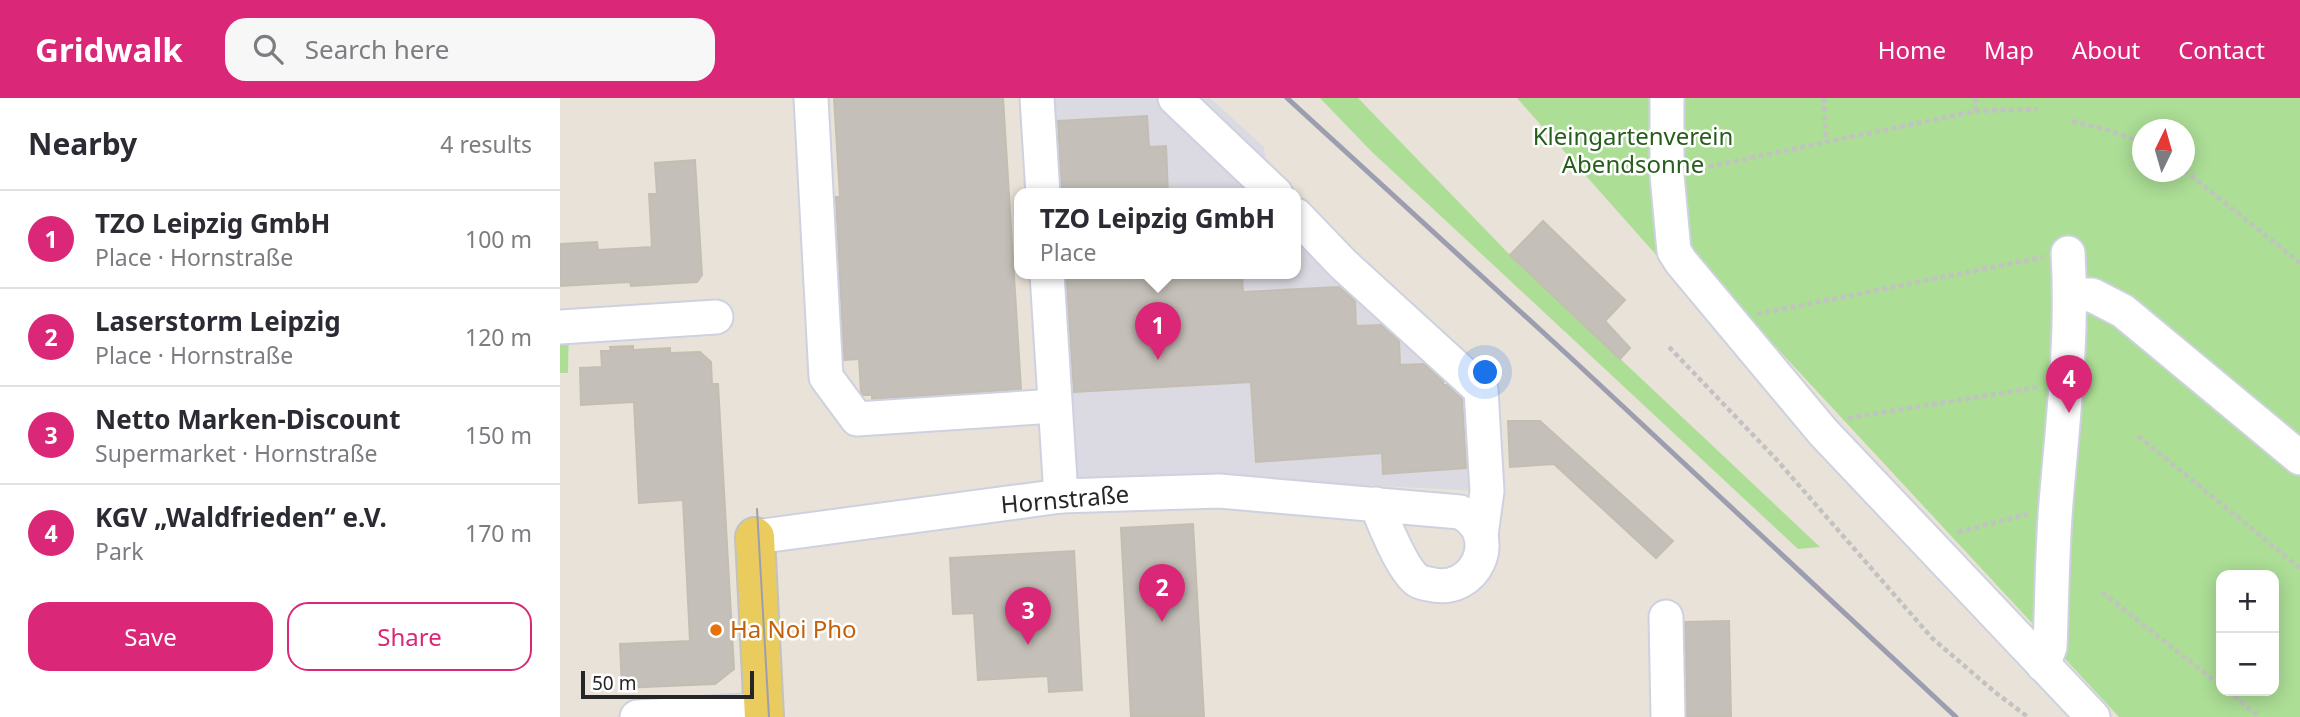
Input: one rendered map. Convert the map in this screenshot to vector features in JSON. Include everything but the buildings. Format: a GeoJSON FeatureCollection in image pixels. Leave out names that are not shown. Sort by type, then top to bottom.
{"type":"FeatureCollection","features":[{"type":"Feature","properties":{"kind":"main road"},"geometry":{"type":"LineString","coordinates":[[755,537],[764,714]]}},
{"type":"Feature","properties":{"kind":"street"},"geometry":{"type":"LineString","coordinates":[[811,98],[826,377],[857,419],[1055,406]]}},
{"type":"Feature","properties":{"kind":"street"},"geometry":{"type":"LineString","coordinates":[[1037,98],[1043,188]]}},
{"type":"Feature","properties":{"kind":"street"},"geometry":{"type":"LineString","coordinates":[[1175,98],[1270,188]]}},
{"type":"Feature","properties":{"kind":"street"},"geometry":{"type":"LineString","coordinates":[[1667,98],[1667,175],[1674,251],[1823,432],[2093,717]]}},
{"type":"Feature","properties":{"kind":"street"},"geometry":{"type":"LineString","coordinates":[[1301,220],[1343,264],[1480,390],[1487,491],[1481,556],[1473,573],[1458,583],[1441,588],[1418,581],[1400,556],[1376,505]]}},
{"type":"Feature","properties":{"kind":"street"},"geometry":{"type":"LineString","coordinates":[[2043,665],[2050,648],[2056,507],[2067,382],[2070,295],[2068,253]]}},
{"type":"Feature","properties":{"kind":"street"},"geometry":{"type":"LineString","coordinates":[[1047,279],[1061,496]]}},
{"type":"Feature","properties":{"kind":"street"},"geometry":{"type":"LineString","coordinates":[[2070,295],[2092,295],[2123,311],[2300,458]]}},
{"type":"Feature","properties":{"kind":"street"},"geometry":{"type":"LineString","coordinates":[[564,327],[716,317]]}},
{"type":"Feature","properties":{"kind":"street","name":"Hornstraße"},"geometry":{"type":"LineString","coordinates":[[755,537],[1061,496],[1219,491],[1460,512],[1472,518],[1481,535]]}},
{"type":"Feature","properties":{"kind":"street"},"geometry":{"type":"LineString","coordinates":[[1666,617],[1668,717]]}},
{"type":"Feature","properties":{"kind":"street"},"geometry":{"type":"LineString","coordinates":[[637,717],[764,714]]}},
{"type":"Feature","properties":{"kind":"path"},"geometry":{"type":"LineString","coordinates":[[1824,98],[1826,142]]}},
{"type":"Feature","properties":{"kind":"path"},"geometry":{"type":"LineString","coordinates":[[1975,98],[1976,111]]}},
{"type":"Feature","properties":{"kind":"path"},"geometry":{"type":"LineString","coordinates":[[1667,175],[1976,111],[2037,109]]}},
{"type":"Feature","properties":{"kind":"path"},"geometry":{"type":"LineString","coordinates":[[2072,121],[2132,138]]}},
{"type":"Feature","properties":{"kind":"path"},"geometry":{"type":"LineString","coordinates":[[2195,178],[2300,263]]}},
{"type":"Feature","properties":{"kind":"path"},"geometry":{"type":"LineString","coordinates":[[1746,316],[2068,253]]}},
{"type":"Feature","properties":{"kind":"path"},"geometry":{"type":"LineString","coordinates":[[1669,347],[1776,459],[1932,638],[1996,694],[2028,717]]}},
{"type":"Feature","properties":{"kind":"path"},"geometry":{"type":"LineString","coordinates":[[1823,432],[1842,419],[2067,382]]}},
{"type":"Feature","properties":{"kind":"path"},"geometry":{"type":"LineString","coordinates":[[2138,436],[2300,568]]}},
{"type":"Feature","properties":{"kind":"path"},"geometry":{"type":"LineString","coordinates":[[1958,532],[2056,507]]}},
{"type":"Feature","properties":{"kind":"path"},"geometry":{"type":"LineString","coordinates":[[2102,592],[2216,682]]}},
{"type":"Feature","properties":{"kind":"path"},"geometry":{"type":"LineString","coordinates":[[2233,696],[2260,717]]}},
{"type":"Feature","properties":{"kind":"shaded area"},"geometry":{"type":"Polygon","coordinates":[[[1050,98],[1210,98],[1264,147],[1267,173],[1283,188],[1056,188],[1050,98]]]}},
{"type":"Feature","properties":{"kind":"shaded area"},"geometry":{"type":"Polygon","coordinates":[[[1301,205],[1494,379],[1501,492],[1202,477],[1074,483],[1061,279],[1301,279],[1301,205]]]}},
{"type":"Feature","properties":{"kind":"green space"},"geometry":{"type":"Polygon","coordinates":[[[1320,98],[1358,98],[1510,255],[1820,547],[1798,549],[1371,151],[1320,98]]]}},
{"type":"Feature","properties":{"kind":"green space","name":"Kleingartenverein Abendsonne"},"geometry":{"type":"Polygon","coordinates":[[[1517,98],[2300,98],[2300,717],[2119,717],[1687,251],[1667,250],[1658,257],[1517,98]]]}},
{"type":"Feature","properties":{"kind":"green space"},"geometry":{"type":"Polygon","coordinates":[[[560,320],[569,320],[568,373],[560,373],[560,320]]]}},
{"type":"Feature","properties":{"kind":"tram line"},"geometry":{"type":"LineString","coordinates":[[757,509],[769,717]]}},
{"type":"Feature","properties":{"kind":"railway"},"geometry":{"type":"LineString","coordinates":[[1287,98],[1956,717]]}},
{"type":"Feature","properties":{"kind":"place","name":"TZO Leipzig GmbH"},"geometry":{"type":"Point","coordinates":[1158,360]}},
{"type":"Feature","properties":{"kind":"place","name":"KGV „Waldfrieden“ e.V."},"geometry":{"type":"Point","coordinates":[2069,413]}},
{"type":"Feature","properties":{"kind":"place","name":"Laserstorm Leipzig"},"geometry":{"type":"Point","coordinates":[1162,622]}},
{"type":"Feature","properties":{"kind":"place","name":"Ha Noi Pho"},"geometry":{"type":"Point","coordinates":[716,630]}},
{"type":"Feature","properties":{"kind":"place","name":"Netto Marken-Discount"},"geometry":{"type":"Point","coordinates":[1028,645]}}]}
